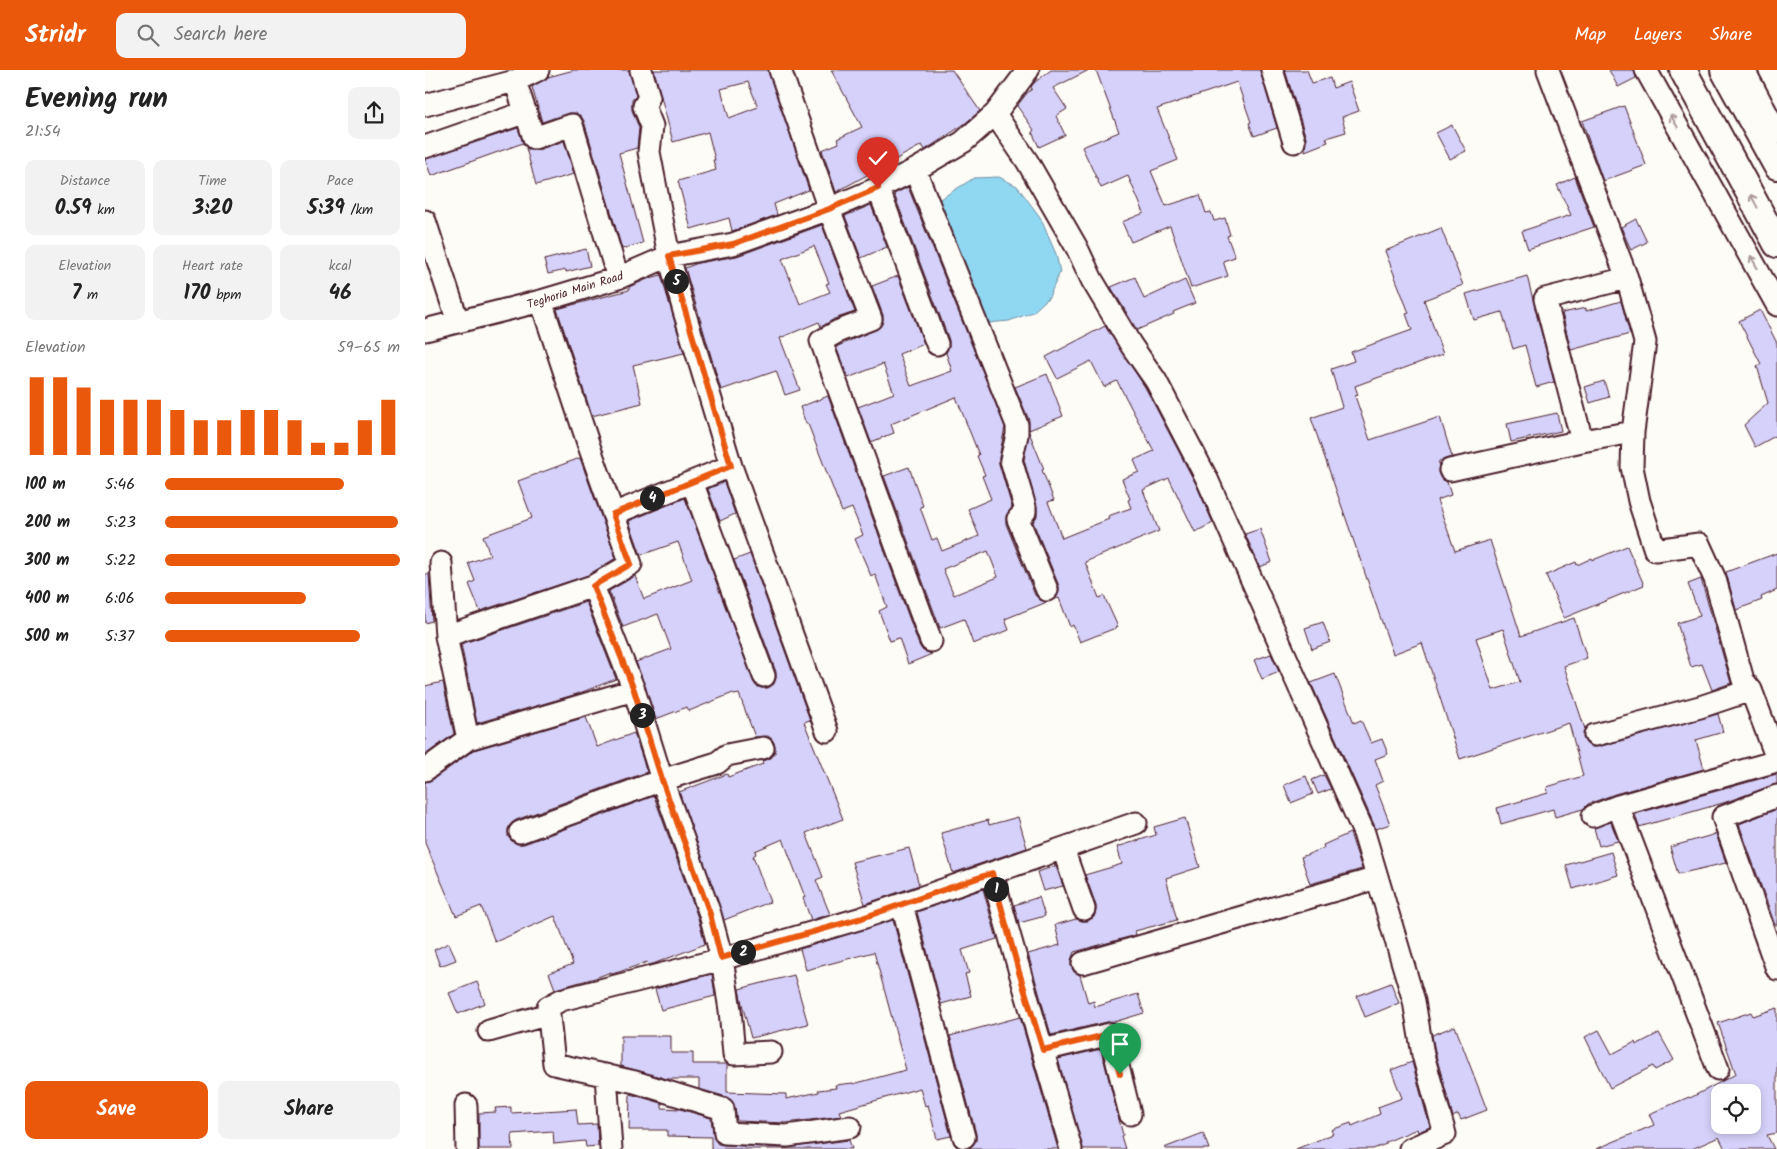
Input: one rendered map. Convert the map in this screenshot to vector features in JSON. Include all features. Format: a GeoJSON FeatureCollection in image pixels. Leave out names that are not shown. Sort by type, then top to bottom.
{"type":"FeatureCollection","features":[{"type":"Feature","properties":{"kind":"main road"},"geometry":{"type":"LineString","coordinates":[[1683,70],[1777,244]]}},
{"type":"Feature","properties":{"kind":"main road"},"geometry":{"type":"LineString","coordinates":[[1724,70],[1777,166]]}},
{"type":"Feature","properties":{"kind":"street"},"geometry":{"type":"LineString","coordinates":[[425,105],[515,81],[538,70]]}},
{"type":"Feature","properties":{"kind":"street"},"geometry":{"type":"LineString","coordinates":[[641,70],[649,96],[644,106],[652,126],[649,152],[669,256],[731,466],[827,730]]}},
{"type":"Feature","properties":{"kind":"street"},"geometry":{"type":"LineString","coordinates":[[780,70],[829,209],[871,319],[821,340],[931,641]]}},
{"type":"Feature","properties":{"kind":"street","name":"Teghoria Main Road"},"geometry":{"type":"LineString","coordinates":[[425,330],[541,301],[618,278],[669,256],[733,244],[829,209],[878,188],[915,170],[963,142],[995,114],[1028,70]]}},
{"type":"Feature","properties":{"kind":"street"},"geometry":{"type":"LineString","coordinates":[[1272,70],[1294,142]]}},
{"type":"Feature","properties":{"kind":"street"},"geometry":{"type":"LineString","coordinates":[[1548,70],[1627,278],[1645,342],[1633,432],[1632,467],[1639,501],[1655,550],[1699,544],[1715,578],[1743,680],[1751,690],[1777,760],[1618,806],[1593,816]]}},
{"type":"Feature","properties":{"kind":"street"},"geometry":{"type":"LineString","coordinates":[[1646,70],[1777,305]]}},
{"type":"Feature","properties":{"kind":"street"},"geometry":{"type":"LineString","coordinates":[[1744,70],[1777,133]]}},
{"type":"Feature","properties":{"kind":"street"},"geometry":{"type":"LineString","coordinates":[[515,81],[534,138],[572,125],[618,278]]}},
{"type":"Feature","properties":{"kind":"street"},"geometry":{"type":"LineString","coordinates":[[425,147],[526,112]]}},
{"type":"Feature","properties":{"kind":"street"},"geometry":{"type":"LineString","coordinates":[[995,114],[1027,161],[1077,248],[1092,280],[1131,345],[1156,381],[1207,479],[1364,833],[1414,1002],[1423,1055],[1445,1134],[1410,1149]]}},
{"type":"Feature","properties":{"kind":"street"},"geometry":{"type":"LineString","coordinates":[[915,170],[1017,425],[1017,435],[1011,460],[1025,507],[1025,512],[1018,519],[1047,590]]}},
{"type":"Feature","properties":{"kind":"street"},"geometry":{"type":"LineString","coordinates":[[878,188],[937,344]]}},
{"type":"Feature","properties":{"kind":"street"},"geometry":{"type":"LineString","coordinates":[[425,221],[459,322]]}},
{"type":"Feature","properties":{"kind":"street"},"geometry":{"type":"LineString","coordinates":[[1582,441],[1545,299],[1627,278]]}},
{"type":"Feature","properties":{"kind":"street"},"geometry":{"type":"LineString","coordinates":[[445,636],[593,586],[631,564],[541,301]]}},
{"type":"Feature","properties":{"kind":"street"},"geometry":{"type":"LineString","coordinates":[[1450,470],[1582,441],[1633,432]]}},
{"type":"Feature","properties":{"kind":"street"},"geometry":{"type":"LineString","coordinates":[[613,514],[731,466]]}},
{"type":"Feature","properties":{"kind":"street"},"geometry":{"type":"LineString","coordinates":[[692,482],[764,676]]}},
{"type":"Feature","properties":{"kind":"street"},"geometry":{"type":"LineString","coordinates":[[441,563],[445,636],[468,739]]}},
{"type":"Feature","properties":{"kind":"street"},"geometry":{"type":"LineString","coordinates":[[593,586],[634,690],[662,780],[710,914],[721,958],[730,1010],[734,1054],[771,1052]]}},
{"type":"Feature","properties":{"kind":"street"},"geometry":{"type":"LineString","coordinates":[[425,770],[468,739],[634,690]]}},
{"type":"Feature","properties":{"kind":"street"},"geometry":{"type":"LineString","coordinates":[[1595,736],[1700,707],[1751,690]]}},
{"type":"Feature","properties":{"kind":"street"},"geometry":{"type":"LineString","coordinates":[[520,832],[662,780],[717,763],[727,755],[763,748]]}},
{"type":"Feature","properties":{"kind":"street"},"geometry":{"type":"LineString","coordinates":[[1777,796],[1723,817],[1777,969]]}},
{"type":"Feature","properties":{"kind":"street"},"geometry":{"type":"LineString","coordinates":[[1618,806],[1718,1069]]}},
{"type":"Feature","properties":{"kind":"street"},"geometry":{"type":"LineString","coordinates":[[850,1127],[787,1136],[725,1134],[723,1108],[635,1082],[554,1064],[548,1007],[561,1000],[721,958],[862,918],[1136,823]]}},
{"type":"Feature","properties":{"kind":"street"},"geometry":{"type":"LineString","coordinates":[[1063,849],[1084,909]]}},
{"type":"Feature","properties":{"kind":"street"},"geometry":{"type":"LineString","coordinates":[[992,873],[1071,1149]]}},
{"type":"Feature","properties":{"kind":"street"},"geometry":{"type":"LineString","coordinates":[[1083,963],[1377,878]]}},
{"type":"Feature","properties":{"kind":"street"},"geometry":{"type":"LineString","coordinates":[[902,905],[964,1137]]}},
{"type":"Feature","properties":{"kind":"street"},"geometry":{"type":"LineString","coordinates":[[489,1031],[549,1014]]}},
{"type":"Feature","properties":{"kind":"street"},"geometry":{"type":"LineString","coordinates":[[1043,1050],[1110,1034],[1130,1114]]}},
{"type":"Feature","properties":{"kind":"street"},"geometry":{"type":"LineString","coordinates":[[605,1075],[611,1149]]}},
{"type":"Feature","properties":{"kind":"street"},"geometry":{"type":"LineString","coordinates":[[466,1105],[467,1149]]}},
{"type":"Feature","properties":{"kind":"water"},"geometry":{"type":"Polygon","coordinates":[[[999,177],[1017,186],[1040,217],[1056,254],[1060,272],[1049,297],[1033,312],[1009,321],[988,323],[971,306],[941,222],[940,199],[974,178],[999,177]]]}},
{"type":"Feature","properties":{"kind":"building"},"geometry":{"type":"Polygon","coordinates":[[[574,70],[629,70],[636,96],[632,100],[632,110],[639,128],[637,148],[619,153],[643,243],[622,249],[581,116],[575,113],[568,113],[542,122],[532,87],[548,77],[574,70]]]}},
{"type":"Feature","properties":{"kind":"building"},"geometry":{"type":"Polygon","coordinates":[[[654,70],[768,70],[809,190],[774,204],[777,215],[732,231],[729,218],[691,229],[678,181],[716,170],[713,160],[715,160],[708,132],[673,142],[654,70]],[[748,82],[721,89],[729,118],[758,107],[748,82]]]}},
{"type":"Feature","properties":{"kind":"building"},"geometry":{"type":"Polygon","coordinates":[[[831,70],[952,70],[980,111],[963,125],[925,150],[922,145],[836,192],[822,150],[839,143],[837,139],[862,127],[831,70]]]}},
{"type":"Feature","properties":{"kind":"building"},"geometry":{"type":"Polygon","coordinates":[[[1051,70],[1089,70],[1053,88],[1067,109],[1056,116],[1065,135],[1039,147],[1032,132],[1034,130],[1017,106],[1032,89],[1031,87],[1035,82],[1051,70]]]}},
{"type":"Feature","properties":{"kind":"building"},"geometry":{"type":"Polygon","coordinates":[[[1096,70],[1260,70],[1277,128],[1254,136],[1237,82],[1157,109],[1178,160],[1151,171],[1166,206],[1200,195],[1206,213],[1211,212],[1214,221],[1225,218],[1230,235],[1227,236],[1235,257],[1223,261],[1228,276],[1191,288],[1170,226],[1131,242],[1122,222],[1144,213],[1128,176],[1101,188],[1082,147],[1119,132],[1096,70]]]}},
{"type":"Feature","properties":{"kind":"building"},"geometry":{"type":"Polygon","coordinates":[[[1285,70],[1307,70],[1312,83],[1330,78],[1333,88],[1349,82],[1359,111],[1342,117],[1346,132],[1326,138],[1328,142],[1305,151],[1306,138],[1285,70]]]}},
{"type":"Feature","properties":{"kind":"building"},"geometry":{"type":"Polygon","coordinates":[[[1609,70],[1634,70],[1636,78],[1618,87],[1609,70]]]}},
{"type":"Feature","properties":{"kind":"building"},"geometry":{"type":"Polygon","coordinates":[[[1624,106],[1646,165],[1603,181],[1582,121],[1624,106]]]}},
{"type":"Feature","properties":{"kind":"building"},"geometry":{"type":"Polygon","coordinates":[[[1452,125],[1466,151],[1450,159],[1436,133],[1452,125]]]}},
{"type":"Feature","properties":{"kind":"building"},"geometry":{"type":"Polygon","coordinates":[[[518,128],[523,143],[431,176],[425,159],[518,128]]]}},
{"type":"Feature","properties":{"kind":"building"},"geometry":{"type":"Polygon","coordinates":[[[564,141],[574,174],[536,185],[526,148],[538,150],[564,141]]]}},
{"type":"Feature","properties":{"kind":"building"},"geometry":{"type":"Polygon","coordinates":[[[1575,177],[1594,227],[1528,249],[1522,231],[1571,215],[1557,185],[1575,177]]]}},
{"type":"Feature","properties":{"kind":"building"},"geometry":{"type":"Polygon","coordinates":[[[908,187],[1005,427],[999,464],[1012,507],[1006,516],[1006,524],[1035,595],[1040,600],[1047,602],[1005,619],[1009,630],[973,644],[964,619],[940,628],[884,476],[909,467],[923,506],[920,507],[932,540],[937,538],[942,551],[979,536],[968,509],[991,499],[982,476],[985,475],[977,456],[979,455],[956,397],[891,424],[894,433],[871,442],[858,407],[894,393],[883,364],[848,378],[836,347],[880,327],[883,315],[872,286],[898,276],[924,344],[899,354],[911,386],[952,371],[946,353],[949,340],[894,194],[908,187]],[[988,551],[943,569],[954,595],[998,577],[988,551]]]}},
{"type":"Feature","properties":{"kind":"building"},"geometry":{"type":"Polygon","coordinates":[[[871,205],[887,247],[861,258],[845,216],[871,205]]]}},
{"type":"Feature","properties":{"kind":"building"},"geometry":{"type":"Polygon","coordinates":[[[1636,219],[1647,242],[1631,250],[1621,227],[1636,219]]]}},
{"type":"Feature","properties":{"kind":"building"},"geometry":{"type":"Polygon","coordinates":[[[822,225],[855,312],[834,319],[821,327],[819,322],[780,338],[800,390],[785,395],[776,371],[721,390],[685,268],[698,263],[737,256],[822,225]],[[814,246],[782,259],[800,304],[830,292],[826,284],[829,283],[814,246]]]}},
{"type":"Feature","properties":{"kind":"building"},"geometry":{"type":"Polygon","coordinates":[[[1441,228],[1463,285],[1424,300],[1443,354],[1355,386],[1358,395],[1355,396],[1370,440],[1440,417],[1452,457],[1439,461],[1438,472],[1441,479],[1447,482],[1451,495],[1437,500],[1455,551],[1490,540],[1521,636],[1574,618],[1587,658],[1564,666],[1585,729],[1583,738],[1587,744],[1592,747],[1598,747],[1718,714],[1723,732],[1696,740],[1704,769],[1615,794],[1588,804],[1583,809],[1555,817],[1553,809],[1501,824],[1497,808],[1548,793],[1547,787],[1583,776],[1569,723],[1460,759],[1422,643],[1393,654],[1311,418],[1342,407],[1331,369],[1354,361],[1351,352],[1412,330],[1406,314],[1409,313],[1385,251],[1441,228]],[[1503,629],[1476,638],[1493,690],[1520,682],[1503,629]]]}},
{"type":"Feature","properties":{"kind":"building"},"geometry":{"type":"Polygon","coordinates":[[[586,249],[590,266],[548,274],[544,260],[586,249]]]}},
{"type":"Feature","properties":{"kind":"building"},"geometry":{"type":"Polygon","coordinates":[[[661,275],[684,353],[633,365],[642,403],[592,416],[557,309],[629,290],[629,287],[661,275]]]}},
{"type":"Feature","properties":{"kind":"building"},"geometry":{"type":"Polygon","coordinates":[[[1527,276],[1554,382],[1536,387],[1525,345],[1513,349],[1502,312],[1474,320],[1466,294],[1527,276]]]}},
{"type":"Feature","properties":{"kind":"building"},"geometry":{"type":"Polygon","coordinates":[[[1135,277],[1144,299],[1185,280],[1195,303],[1137,330],[1111,287],[1135,277]]]}},
{"type":"Feature","properties":{"kind":"building"},"geometry":{"type":"Polygon","coordinates":[[[1621,301],[1630,334],[1571,350],[1562,313],[1586,308],[1586,311],[1621,301]]]}},
{"type":"Feature","properties":{"kind":"building"},"geometry":{"type":"Polygon","coordinates":[[[1760,310],[1777,343],[1777,435],[1755,447],[1744,425],[1768,403],[1757,366],[1761,364],[1739,321],[1760,310]]]}},
{"type":"Feature","properties":{"kind":"building"},"geometry":{"type":"Polygon","coordinates":[[[1105,326],[1145,387],[1196,484],[1213,523],[1195,532],[1169,478],[1143,490],[1159,531],[1085,562],[1099,598],[1104,596],[1118,627],[1080,642],[1073,625],[1070,627],[1059,598],[1055,599],[1059,592],[1059,586],[1033,522],[1037,516],[1037,507],[1024,460],[1029,432],[1054,500],[1048,502],[1062,538],[1109,519],[1108,516],[1131,508],[1128,500],[1130,499],[1122,479],[1139,472],[1134,460],[1154,451],[1117,381],[1104,387],[1091,361],[1057,378],[1046,357],[1105,326]]]}},
{"type":"Feature","properties":{"kind":"building"},"geometry":{"type":"Polygon","coordinates":[[[1047,374],[1063,416],[1029,430],[1029,420],[1015,387],[1047,374]]]}},
{"type":"Feature","properties":{"kind":"building"},"geometry":{"type":"Polygon","coordinates":[[[1604,381],[1609,397],[1590,403],[1585,387],[1604,381]]]}},
{"type":"Feature","properties":{"kind":"building"},"geometry":{"type":"Polygon","coordinates":[[[828,396],[919,645],[923,651],[932,654],[908,664],[899,638],[890,641],[879,611],[887,607],[875,574],[871,576],[855,539],[863,535],[852,508],[842,512],[800,407],[828,396]]]}},
{"type":"Feature","properties":{"kind":"building"},"geometry":{"type":"Polygon","coordinates":[[[1557,413],[1561,431],[1511,442],[1507,424],[1557,413]]]}},
{"type":"Feature","properties":{"kind":"building"},"geometry":{"type":"Polygon","coordinates":[[[580,458],[616,558],[588,575],[480,611],[469,584],[475,581],[468,563],[490,555],[483,536],[532,518],[518,481],[580,458]]]}},
{"type":"Feature","properties":{"kind":"building"},"geometry":{"type":"Polygon","coordinates":[[[724,482],[735,514],[720,521],[708,489],[724,482]]]}},
{"type":"Feature","properties":{"kind":"building"},"geometry":{"type":"Polygon","coordinates":[[[685,498],[753,681],[756,686],[768,688],[774,684],[776,672],[734,560],[750,554],[810,720],[804,722],[843,819],[806,833],[823,877],[816,880],[830,914],[811,920],[803,898],[805,897],[783,839],[755,851],[756,854],[753,856],[770,902],[724,920],[679,792],[727,774],[728,777],[763,764],[762,761],[771,758],[775,753],[775,745],[772,739],[768,736],[755,737],[739,694],[734,695],[733,693],[689,711],[687,707],[656,719],[636,662],[671,649],[658,614],[623,627],[609,591],[635,576],[644,599],[692,580],[678,542],[641,555],[629,521],[685,498]]]}},
{"type":"Feature","properties":{"kind":"building"},"geometry":{"type":"Polygon","coordinates":[[[1260,529],[1272,562],[1260,567],[1245,534],[1260,529]]]}},
{"type":"Feature","properties":{"kind":"building"},"geometry":{"type":"Polygon","coordinates":[[[1627,546],[1644,585],[1564,618],[1546,575],[1576,562],[1577,565],[1592,558],[1593,560],[1627,546]]]}},
{"type":"Feature","properties":{"kind":"building"},"geometry":{"type":"Polygon","coordinates":[[[1777,553],[1777,590],[1761,597],[1762,600],[1736,610],[1726,572],[1777,553]]]}},
{"type":"Feature","properties":{"kind":"building"},"geometry":{"type":"Polygon","coordinates":[[[425,574],[429,574],[432,621],[425,623],[425,574]]]}},
{"type":"Feature","properties":{"kind":"building"},"geometry":{"type":"Polygon","coordinates":[[[1701,579],[1731,683],[1712,690],[1702,664],[1691,667],[1677,623],[1700,616],[1688,584],[1701,579]]]}},
{"type":"Feature","properties":{"kind":"building"},"geometry":{"type":"Polygon","coordinates":[[[586,602],[616,679],[577,694],[477,723],[461,644],[586,602]]]}},
{"type":"Feature","properties":{"kind":"building"},"geometry":{"type":"Polygon","coordinates":[[[1323,622],[1330,642],[1312,649],[1305,628],[1323,622]]]}},
{"type":"Feature","properties":{"kind":"building"},"geometry":{"type":"Polygon","coordinates":[[[1271,654],[1279,672],[1262,679],[1254,660],[1271,654]]]}},
{"type":"Feature","properties":{"kind":"building"},"geometry":{"type":"Polygon","coordinates":[[[1335,674],[1354,723],[1361,720],[1371,743],[1382,739],[1388,754],[1375,759],[1383,781],[1375,785],[1390,824],[1376,829],[1311,683],[1335,674]]]}},
{"type":"Feature","properties":{"kind":"building"},"geometry":{"type":"Polygon","coordinates":[[[443,682],[454,734],[425,755],[425,686],[443,682]]]}},
{"type":"Feature","properties":{"kind":"building"},"geometry":{"type":"Polygon","coordinates":[[[586,717],[597,747],[634,733],[647,772],[516,820],[508,829],[508,837],[517,844],[524,844],[654,796],[698,918],[705,944],[653,964],[648,965],[647,962],[619,972],[611,974],[611,972],[555,989],[549,973],[573,964],[555,916],[495,942],[481,906],[456,916],[425,843],[425,782],[432,780],[474,750],[586,717]]]}},
{"type":"Feature","properties":{"kind":"building"},"geometry":{"type":"Polygon","coordinates":[[[1777,774],[1777,784],[1723,803],[1639,827],[1635,814],[1777,774]]]}},
{"type":"Feature","properties":{"kind":"building"},"geometry":{"type":"Polygon","coordinates":[[[1324,775],[1331,789],[1318,794],[1312,780],[1324,775]]]}},
{"type":"Feature","properties":{"kind":"building"},"geometry":{"type":"Polygon","coordinates":[[[1306,776],[1313,794],[1291,803],[1284,785],[1306,776]]]}},
{"type":"Feature","properties":{"kind":"building"},"geometry":{"type":"Polygon","coordinates":[[[1777,809],[1777,925],[1775,925],[1739,824],[1777,809]]]}},
{"type":"Feature","properties":{"kind":"building"},"geometry":{"type":"Polygon","coordinates":[[[1018,817],[1027,848],[953,873],[941,833],[988,820],[989,825],[1018,817]]]}},
{"type":"Feature","properties":{"kind":"building"},"geometry":{"type":"Polygon","coordinates":[[[1185,818],[1200,867],[1166,878],[1177,920],[1135,931],[1136,935],[1074,952],[1071,960],[1074,972],[1080,975],[1088,1003],[1094,1001],[1095,1007],[1138,994],[1144,1013],[1114,1022],[1051,1035],[1028,954],[1060,945],[1055,925],[1076,919],[1088,921],[1094,917],[1096,905],[1085,875],[1122,864],[1117,847],[1156,835],[1154,827],[1185,818]]]}},
{"type":"Feature","properties":{"kind":"building"},"geometry":{"type":"Polygon","coordinates":[[[1611,822],[1618,841],[1599,846],[1594,828],[1611,822]]]}},
{"type":"Feature","properties":{"kind":"building"},"geometry":{"type":"Polygon","coordinates":[[[1350,833],[1362,869],[1310,884],[1301,857],[1324,848],[1323,845],[1350,833]]]}},
{"type":"Feature","properties":{"kind":"building"},"geometry":{"type":"Polygon","coordinates":[[[1716,834],[1726,863],[1678,874],[1670,847],[1716,834]]]}},
{"type":"Feature","properties":{"kind":"building"},"geometry":{"type":"Polygon","coordinates":[[[909,848],[919,885],[865,904],[852,862],[909,848]]]}},
{"type":"Feature","properties":{"kind":"building"},"geometry":{"type":"Polygon","coordinates":[[[1611,852],[1618,875],[1573,889],[1566,865],[1611,852]]]}},
{"type":"Feature","properties":{"kind":"building"},"geometry":{"type":"Polygon","coordinates":[[[1056,866],[1063,886],[1043,891],[1037,872],[1056,866]]]}},
{"type":"Feature","properties":{"kind":"building"},"geometry":{"type":"Polygon","coordinates":[[[983,889],[997,939],[962,950],[969,973],[965,974],[971,996],[941,1004],[917,912],[983,889]]]}},
{"type":"Feature","properties":{"kind":"building"},"geometry":{"type":"Polygon","coordinates":[[[1039,897],[1045,916],[1019,923],[1014,905],[1039,897]]]}},
{"type":"Feature","properties":{"kind":"building"},"geometry":{"type":"Polygon","coordinates":[[[893,920],[951,1136],[937,1139],[928,1105],[925,1106],[920,1088],[839,1111],[841,1116],[786,1123],[737,1121],[732,1101],[727,1097],[699,1089],[699,1079],[667,1079],[621,1066],[621,1036],[671,1036],[671,1053],[693,1053],[693,1064],[727,1064],[727,1092],[786,1094],[786,1099],[819,1092],[818,1090],[836,1088],[835,1085],[853,1084],[906,1070],[874,952],[806,970],[800,949],[893,920]]]}},
{"type":"Feature","properties":{"kind":"building"},"geometry":{"type":"Polygon","coordinates":[[[449,943],[456,960],[440,966],[434,950],[449,943]]]}},
{"type":"Feature","properties":{"kind":"building"},"geometry":{"type":"Polygon","coordinates":[[[712,974],[715,996],[661,1010],[655,989],[712,974]]]}},
{"type":"Feature","properties":{"kind":"building"},"geometry":{"type":"Polygon","coordinates":[[[794,975],[808,1024],[751,1038],[739,989],[794,975]]]}},
{"type":"Feature","properties":{"kind":"building"},"geometry":{"type":"Polygon","coordinates":[[[477,982],[485,1003],[458,1014],[449,993],[477,982]]]}},
{"type":"Feature","properties":{"kind":"building"},"geometry":{"type":"Polygon","coordinates":[[[1391,983],[1399,1003],[1365,1017],[1357,996],[1391,983]]]}},
{"type":"Feature","properties":{"kind":"building"},"geometry":{"type":"Polygon","coordinates":[[[1777,1008],[1777,1133],[1767,1135],[1774,1149],[1725,1149],[1719,1137],[1692,1149],[1596,1149],[1654,1125],[1649,1114],[1690,1098],[1711,1087],[1711,1134],[1761,1134],[1761,1084],[1717,1084],[1736,1074],[1718,1023],[1751,1012],[1753,1016],[1777,1008]]]}},
{"type":"Feature","properties":{"kind":"building"},"geometry":{"type":"Polygon","coordinates":[[[1020,1017],[1058,1149],[970,1149],[976,1141],[976,1134],[950,1036],[1020,1017]]]}},
{"type":"Feature","properties":{"kind":"building"},"geometry":{"type":"Polygon","coordinates":[[[1455,1026],[1487,1110],[1461,1120],[1458,1114],[1453,1117],[1432,1035],[1455,1026]]]}},
{"type":"Feature","properties":{"kind":"building"},"geometry":{"type":"Polygon","coordinates":[[[1599,1030],[1612,1054],[1635,1042],[1636,1045],[1659,1033],[1674,1060],[1655,1070],[1653,1066],[1610,1088],[1585,1037],[1599,1030]]]}},
{"type":"Feature","properties":{"kind":"building"},"geometry":{"type":"Polygon","coordinates":[[[1101,1049],[1125,1149],[1083,1149],[1058,1059],[1101,1049]]]}},
{"type":"Feature","properties":{"kind":"building"},"geometry":{"type":"Polygon","coordinates":[[[1412,1062],[1430,1127],[1418,1132],[1417,1129],[1373,1149],[1296,1149],[1333,1134],[1331,1130],[1351,1123],[1352,1126],[1380,1114],[1378,1107],[1402,1098],[1391,1070],[1412,1062]]]}},
{"type":"Feature","properties":{"kind":"building"},"geometry":{"type":"Polygon","coordinates":[[[630,1094],[662,1103],[662,1108],[680,1109],[711,1118],[714,1139],[718,1144],[787,1148],[849,1140],[852,1149],[711,1149],[711,1137],[667,1136],[667,1130],[629,1130],[630,1094]]]}},
{"type":"Feature","properties":{"kind":"building"},"geometry":{"type":"Polygon","coordinates":[[[511,1107],[511,1113],[576,1109],[578,1125],[597,1124],[598,1146],[586,1147],[585,1141],[554,1144],[553,1131],[512,1134],[513,1149],[479,1149],[479,1113],[496,1112],[495,1108],[511,1107]]]}},
{"type":"Feature","properties":{"kind":"building"},"geometry":{"type":"Polygon","coordinates":[[[1203,1133],[1209,1149],[1164,1148],[1203,1133]]]}},
{"type":"Feature","properties":{"kind":"route"},"geometry":{"type":"LineString","coordinates":[[878,188],[829,209],[733,244],[669,256],[731,466],[613,514],[631,564],[593,586],[634,690],[662,780],[710,914],[721,958],[862,918],[992,873],[1043,1050],[1110,1034],[1120,1074]]}}]}
